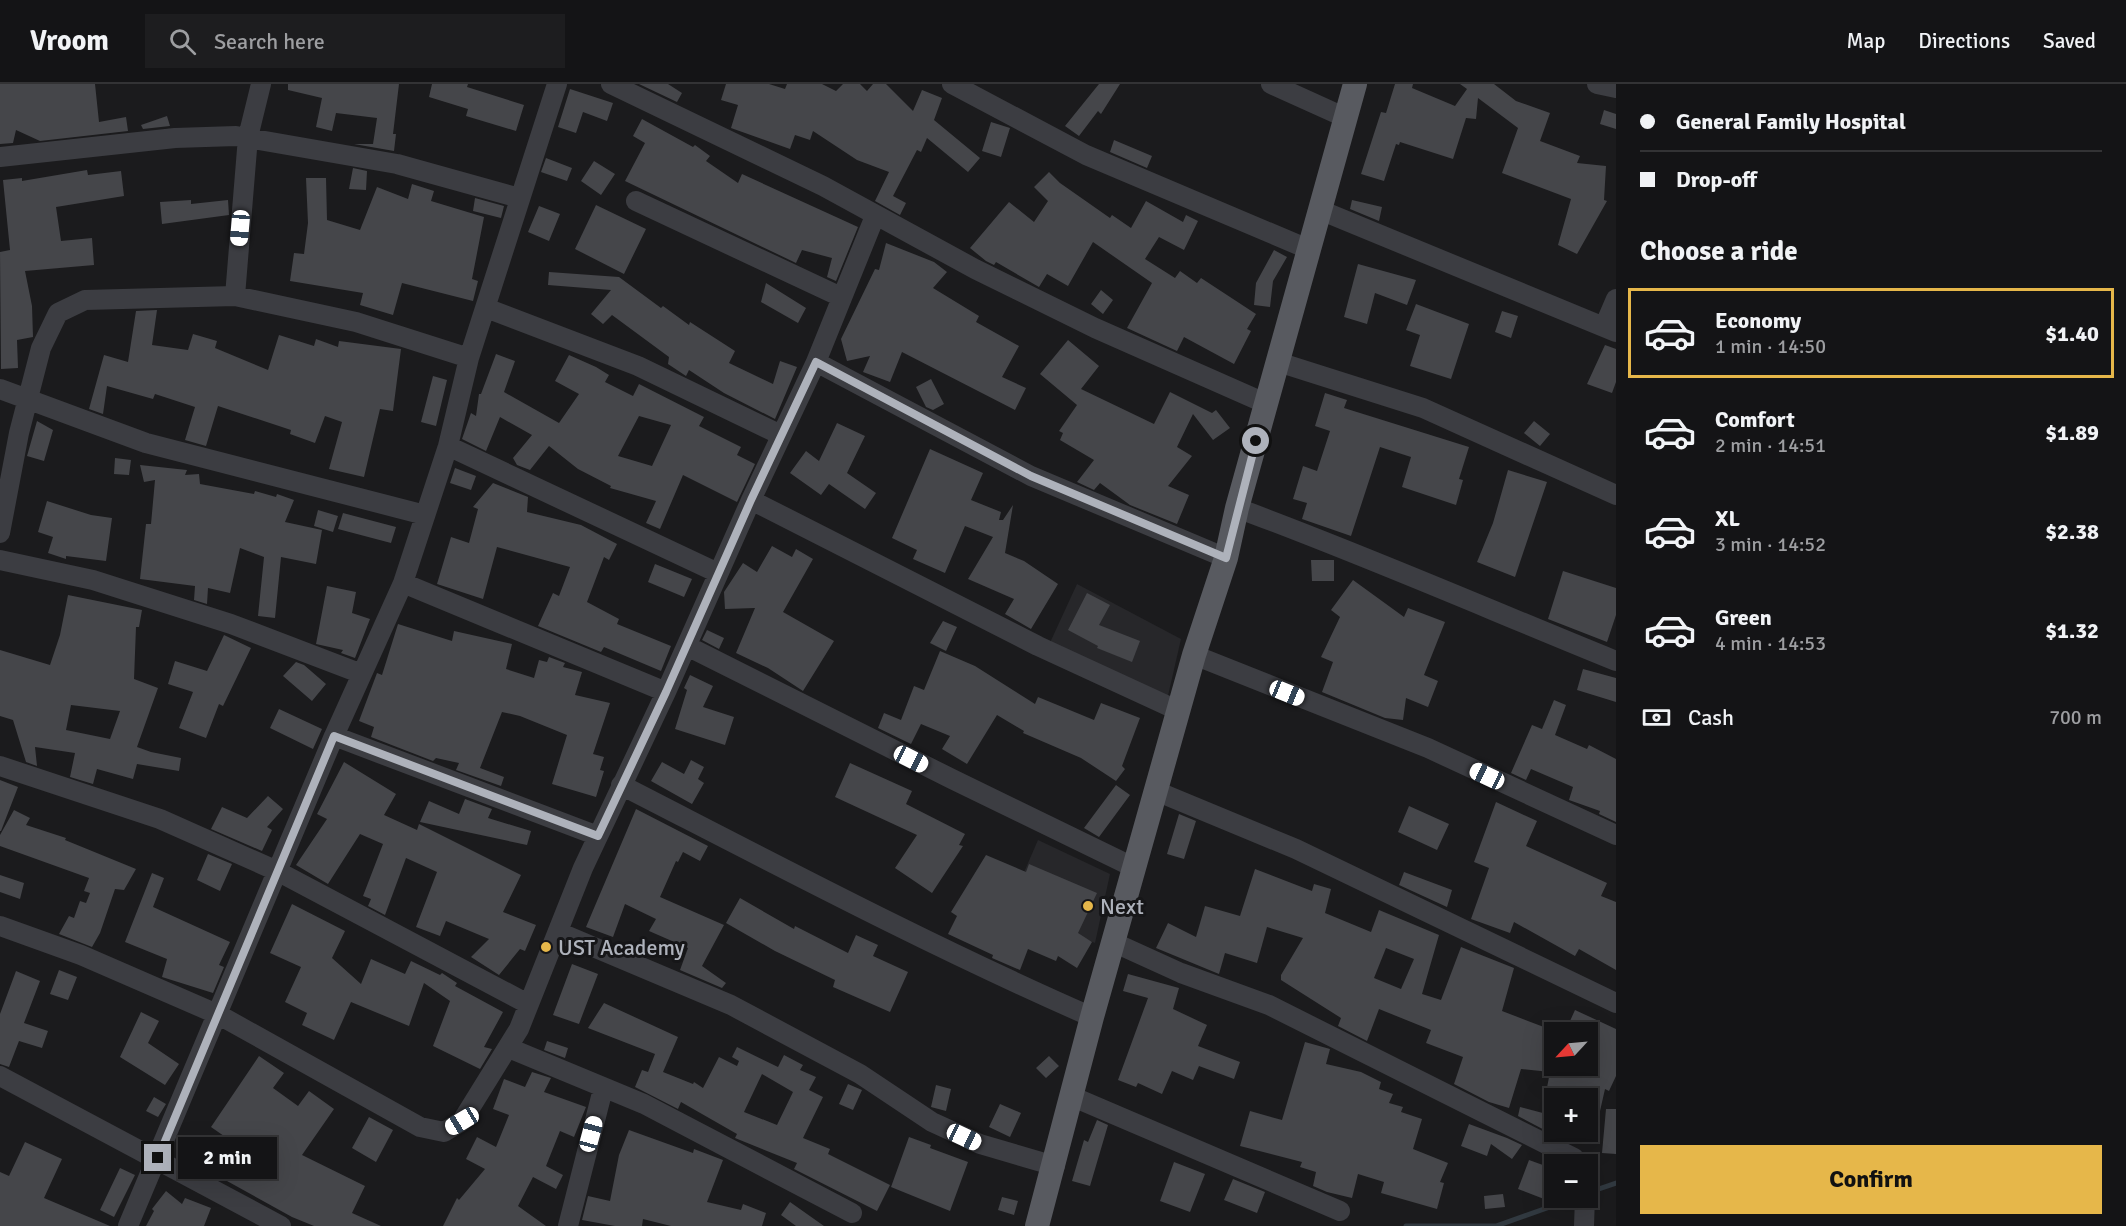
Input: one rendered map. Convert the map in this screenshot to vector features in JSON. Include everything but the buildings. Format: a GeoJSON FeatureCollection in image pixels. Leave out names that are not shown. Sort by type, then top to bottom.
{"type":"FeatureCollection","features":[{"type":"Feature","properties":{"kind":"main road"},"geometry":{"type":"LineString","coordinates":[[1037,1226],[1055,1166],[1092,1017],[1115,943],[1194,655],[1226,558],[1237,508],[1354,84]]}},
{"type":"Feature","properties":{"kind":"street"},"geometry":{"type":"LineString","coordinates":[[235,296],[248,137],[261,84]]}},
{"type":"Feature","properties":{"kind":"street"},"geometry":{"type":"LineString","coordinates":[[129,1226],[334,736],[403,583],[448,446],[469,358],[557,84]]}},
{"type":"Feature","properties":{"kind":"street"},"geometry":{"type":"LineString","coordinates":[[952,84],[1086,155],[1308,249]]}},
{"type":"Feature","properties":{"kind":"street"},"geometry":{"type":"LineString","coordinates":[[1271,84],[1344,117]]}},
{"type":"Feature","properties":{"kind":"street"},"geometry":{"type":"LineString","coordinates":[[1597,84],[1616,88]]}},
{"type":"Feature","properties":{"kind":"street"},"geometry":{"type":"LineString","coordinates":[[615,85],[823,186],[975,269],[1095,328],[1267,404]]}},
{"type":"Feature","properties":{"kind":"street"},"geometry":{"type":"LineString","coordinates":[[0,157],[175,138],[248,137],[397,164],[519,198]]}},
{"type":"Feature","properties":{"kind":"street"},"geometry":{"type":"LineString","coordinates":[[636,201],[841,297]]}},
{"type":"Feature","properties":{"kind":"street"},"geometry":{"type":"LineString","coordinates":[[1320,210],[1610,330],[1616,299]]}},
{"type":"Feature","properties":{"kind":"street"},"geometry":{"type":"LineString","coordinates":[[0,926],[81,955],[219,1015],[420,1127],[444,1132],[462,1121],[509,1048],[598,836],[816,362],[875,216]]}},
{"type":"Feature","properties":{"kind":"street"},"geometry":{"type":"LineString","coordinates":[[0,533],[19,433],[40,348],[58,313],[85,300],[235,296],[356,322],[469,358]]}},
{"type":"Feature","properties":{"kind":"street"},"geometry":{"type":"LineString","coordinates":[[486,308],[638,366],[781,435]]}},
{"type":"Feature","properties":{"kind":"street"},"geometry":{"type":"LineString","coordinates":[[816,362],[1031,476],[1226,558]]}},
{"type":"Feature","properties":{"kind":"street"},"geometry":{"type":"LineString","coordinates":[[1278,362],[1423,408],[1616,495]]}},
{"type":"Feature","properties":{"kind":"street"},"geometry":{"type":"LineString","coordinates":[[0,389],[146,443],[425,515]]}},
{"type":"Feature","properties":{"kind":"street"},"geometry":{"type":"LineString","coordinates":[[448,446],[718,573]]}},
{"type":"Feature","properties":{"kind":"street"},"geometry":{"type":"LineString","coordinates":[[751,500],[1038,646],[1179,711]]}},
{"type":"Feature","properties":{"kind":"street"},"geometry":{"type":"LineString","coordinates":[[1237,508],[1353,551],[1616,661]]}},
{"type":"Feature","properties":{"kind":"street"},"geometry":{"type":"LineString","coordinates":[[0,560],[93,580],[231,624],[362,674]]}},
{"type":"Feature","properties":{"kind":"street"},"geometry":{"type":"LineString","coordinates":[[403,583],[666,692]]}},
{"type":"Feature","properties":{"kind":"street"},"geometry":{"type":"LineString","coordinates":[[687,646],[952,779],[1135,867]]}},
{"type":"Feature","properties":{"kind":"street"},"geometry":{"type":"LineString","coordinates":[[1194,655],[1428,748],[1616,835]]}},
{"type":"Feature","properties":{"kind":"street"},"geometry":{"type":"LineString","coordinates":[[334,736],[598,836]]}},
{"type":"Feature","properties":{"kind":"street"},"geometry":{"type":"LineString","coordinates":[[0,766],[160,819],[277,871],[528,1004]]}},
{"type":"Feature","properties":{"kind":"street"},"geometry":{"type":"LineString","coordinates":[[621,785],[851,904],[1011,982],[1092,1017]]}},
{"type":"Feature","properties":{"kind":"street"},"geometry":{"type":"LineString","coordinates":[[1156,792],[1296,849],[1616,1003]]}},
{"type":"Feature","properties":{"kind":"street"},"geometry":{"type":"LineString","coordinates":[[558,932],[731,1005],[860,1074],[932,1122],[980,1144],[1055,1166]]}},
{"type":"Feature","properties":{"kind":"street"},"geometry":{"type":"LineString","coordinates":[[1115,943],[1181,973],[1269,1005],[1566,1154]]}},
{"type":"Feature","properties":{"kind":"street"},"geometry":{"type":"LineString","coordinates":[[509,1048],[603,1089],[644,1104],[852,1213]]}},
{"type":"Feature","properties":{"kind":"street"},"geometry":{"type":"LineString","coordinates":[[0,1076],[158,1158],[281,1226]]}},
{"type":"Feature","properties":{"kind":"street"},"geometry":{"type":"LineString","coordinates":[[568,1226],[603,1089]]}},
{"type":"Feature","properties":{"kind":"street"},"geometry":{"type":"LineString","coordinates":[[1071,1096],[1340,1211]]}},
{"type":"Feature","properties":{"kind":"shaded area"},"geometry":{"type":"Polygon","coordinates":[[[1077,584],[1181,639],[1167,700],[1048,647],[1077,584]]]}},
{"type":"Feature","properties":{"kind":"shaded area"},"geometry":{"type":"Polygon","coordinates":[[[1038,840],[1110,874],[1095,943],[1009,907],[1038,840]]]}},
{"type":"Feature","properties":{"kind":"waterway"},"geometry":{"type":"LineString","coordinates":[[1598,1189],[1616,1183]]}},
{"type":"Feature","properties":{"kind":"waterway"},"geometry":{"type":"LineString","coordinates":[[1406,1226],[1496,1226],[1547,1208]]}},
{"type":"Feature","properties":{"kind":"place","name":"Next"},"geometry":{"type":"Point","coordinates":[1088,906]}},
{"type":"Feature","properties":{"kind":"place","name":"UST Academy"},"geometry":{"type":"Point","coordinates":[546,947]}},
{"type":"Feature","properties":{"kind":"route"},"geometry":{"type":"LineString","coordinates":[[158,1158],[334,736],[598,836],[816,362],[1031,476],[1226,558],[1256,441]]}}]}
